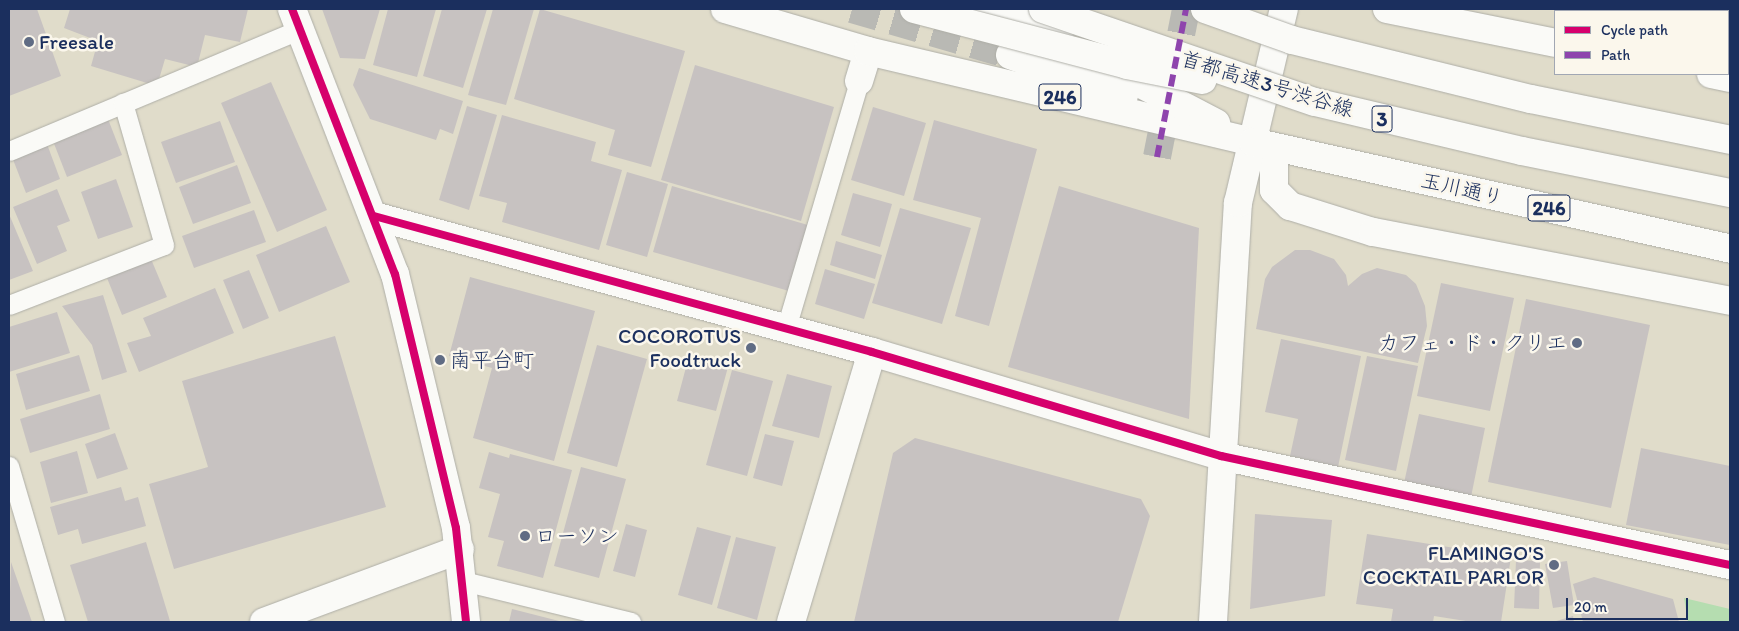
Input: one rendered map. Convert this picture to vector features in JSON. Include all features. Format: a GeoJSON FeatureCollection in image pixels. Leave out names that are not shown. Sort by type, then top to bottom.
{"type":"FeatureCollection","features":[{"type":"Feature","properties":{"kind":"main road","name":"246"},"geometry":{"type":"LineString","coordinates":[[725,9],[868,51],[1252,142]]}},
{"type":"Feature","properties":{"kind":"main road"},"geometry":{"type":"LineString","coordinates":[[914,9],[1127,65],[1315,102]]}},
{"type":"Feature","properties":{"kind":"main road"},"geometry":{"type":"LineString","coordinates":[[985,9],[1015,18],[1252,142],[1269,153],[1274,166],[1274,190],[1290,206],[1373,232],[1730,302]]}},
{"type":"Feature","properties":{"kind":"main road","name":"首都高速3号渋谷線"},"geometry":{"type":"LineString","coordinates":[[1043,9],[1315,102],[1512,149],[1730,193]]}},
{"type":"Feature","properties":{"kind":"main road"},"geometry":{"type":"LineString","coordinates":[[1205,9],[1292,40],[1531,99],[1730,140]]}},
{"type":"Feature","properties":{"kind":"main road"},"geometry":{"type":"LineString","coordinates":[[1213,622],[1221,456],[1238,203],[1284,9]]}},
{"type":"Feature","properties":{"kind":"main road"},"geometry":{"type":"LineString","coordinates":[[1387,9],[1554,42]]}},
{"type":"Feature","properties":{"kind":"main road"},"geometry":{"type":"LineString","coordinates":[[296,19],[395,274],[460,549],[466,622]]}},
{"type":"Feature","properties":{"kind":"main road"},"geometry":{"type":"LineString","coordinates":[[859,81],[868,51]]}},
{"type":"Feature","properties":{"kind":"main road","name":"246"},"geometry":{"type":"LineString","coordinates":[[1010,55],[1252,142]]}},
{"type":"Feature","properties":{"kind":"main road"},"geometry":{"type":"LineString","coordinates":[[1716,75],[1730,78]]}},
{"type":"Feature","properties":{"kind":"main road","name":"玉川通り"},"geometry":{"type":"LineString","coordinates":[[1252,142],[1730,249]]}},
{"type":"Feature","properties":{"kind":"main road"},"geometry":{"type":"LineString","coordinates":[[374,216],[872,352],[1221,456],[1730,565]]}},
{"type":"Feature","properties":{"kind":"main road"},"geometry":{"type":"LineString","coordinates":[[791,622],[872,352]]}},
{"type":"Feature","properties":{"kind":"main road"},"geometry":{"type":"LineString","coordinates":[[264,622],[460,549]]}},
{"type":"Feature","properties":{"kind":"lane"},"geometry":{"type":"LineString","coordinates":[[9,151],[123,103],[296,19]]}},
{"type":"Feature","properties":{"kind":"lane"},"geometry":{"type":"LineString","coordinates":[[786,328],[859,81]]}},
{"type":"Feature","properties":{"kind":"lane"},"geometry":{"type":"LineString","coordinates":[[9,305],[164,245],[123,103]]}},
{"type":"Feature","properties":{"kind":"lane"},"geometry":{"type":"LineString","coordinates":[[9,466],[55,622]]}},
{"type":"Feature","properties":{"kind":"lane"},"geometry":{"type":"LineString","coordinates":[[463,581],[631,622]]}},
{"type":"Feature","properties":{"kind":"green space"},"geometry":{"type":"Polygon","coordinates":[[[1684,598],[1730,609],[1730,622],[1688,622],[1684,598]]]}},
{"type":"Feature","properties":{"kind":"building","name":"Freesale"},"geometry":{"type":"Polygon","coordinates":[[[9,9],[37,9],[61,76],[9,96],[9,9]]]}},
{"type":"Feature","properties":{"kind":"building"},"geometry":{"type":"Polygon","coordinates":[[[70,9],[248,9],[240,42],[205,35],[197,67],[165,59],[157,86],[91,66],[98,41],[64,28],[70,9]]]}},
{"type":"Feature","properties":{"kind":"building"},"geometry":{"type":"Polygon","coordinates":[[[322,9],[380,9],[365,59],[340,58],[322,9]]]}},
{"type":"Feature","properties":{"kind":"building"},"geometry":{"type":"Polygon","coordinates":[[[388,9],[436,9],[417,77],[373,65],[388,9]]]}},
{"type":"Feature","properties":{"kind":"building"},"geometry":{"type":"Polygon","coordinates":[[[442,9],[487,9],[463,88],[423,76],[442,9]]]}},
{"type":"Feature","properties":{"kind":"building"},"geometry":{"type":"Polygon","coordinates":[[[493,9],[534,9],[506,105],[468,95],[493,9]]]}},
{"type":"Feature","properties":{"kind":"building"},"geometry":{"type":"Polygon","coordinates":[[[540,9],[685,51],[651,167],[608,155],[615,130],[514,99],[540,9]]]}},
{"type":"Feature","properties":{"kind":"building"},"geometry":{"type":"Polygon","coordinates":[[[695,65],[834,107],[801,221],[661,180],[695,65]]]}},
{"type":"Feature","properties":{"kind":"building"},"geometry":{"type":"Polygon","coordinates":[[[359,68],[463,101],[453,134],[440,129],[436,140],[370,119],[353,85],[359,68]]]}},
{"type":"Feature","properties":{"kind":"building"},"geometry":{"type":"Polygon","coordinates":[[[271,82],[327,210],[277,232],[221,103],[271,82]]]}},
{"type":"Feature","properties":{"kind":"building"},"geometry":{"type":"Polygon","coordinates":[[[467,106],[497,115],[469,210],[439,200],[467,106]]]}},
{"type":"Feature","properties":{"kind":"building"},"geometry":{"type":"Polygon","coordinates":[[[873,107],[926,123],[904,196],[851,180],[873,107]]]}},
{"type":"Feature","properties":{"kind":"building"},"geometry":{"type":"Polygon","coordinates":[[[502,115],[596,142],[591,161],[622,170],[599,250],[502,222],[507,203],[479,196],[502,115]]]}},
{"type":"Feature","properties":{"kind":"building"},"geometry":{"type":"Polygon","coordinates":[[[108,119],[122,155],[67,177],[53,141],[108,119]]]}},
{"type":"Feature","properties":{"kind":"building"},"geometry":{"type":"Polygon","coordinates":[[[934,120],[1037,149],[989,326],[955,316],[981,218],[913,200],[934,120]]]}},
{"type":"Feature","properties":{"kind":"building"},"geometry":{"type":"Polygon","coordinates":[[[220,121],[235,162],[176,183],[161,142],[220,121]]]}},
{"type":"Feature","properties":{"kind":"building"},"geometry":{"type":"Polygon","coordinates":[[[47,144],[60,179],[26,193],[12,157],[47,144]]]}},
{"type":"Feature","properties":{"kind":"building"},"geometry":{"type":"Polygon","coordinates":[[[237,165],[251,203],[193,224],[179,187],[237,165]]]}},
{"type":"Feature","properties":{"kind":"building"},"geometry":{"type":"Polygon","coordinates":[[[627,172],[668,184],[647,257],[606,245],[627,172]]]}},
{"type":"Feature","properties":{"kind":"building"},"geometry":{"type":"Polygon","coordinates":[[[116,179],[133,227],[98,239],[81,192],[116,179]]]}},
{"type":"Feature","properties":{"kind":"building"},"geometry":{"type":"Polygon","coordinates":[[[672,186],[808,225],[789,291],[653,252],[672,186]]]}},
{"type":"Feature","properties":{"kind":"building"},"geometry":{"type":"Polygon","coordinates":[[[1059,186],[1199,228],[1189,419],[1008,367],[1059,186]]]}},
{"type":"Feature","properties":{"kind":"building"},"geometry":{"type":"Polygon","coordinates":[[[57,189],[70,221],[57,226],[67,251],[37,264],[13,207],[57,189]]]}},
{"type":"Feature","properties":{"kind":"building"},"geometry":{"type":"Polygon","coordinates":[[[853,193],[892,204],[880,247],[841,235],[853,193]]]}},
{"type":"Feature","properties":{"kind":"building"},"geometry":{"type":"Polygon","coordinates":[[[900,208],[971,228],[942,324],[872,303],[900,208]]]}},
{"type":"Feature","properties":{"kind":"building"},"geometry":{"type":"Polygon","coordinates":[[[254,210],[266,242],[194,268],[182,236],[254,210]]]}},
{"type":"Feature","properties":{"kind":"building"},"geometry":{"type":"Polygon","coordinates":[[[9,214],[33,271],[9,280],[9,214]]]}},
{"type":"Feature","properties":{"kind":"building"},"geometry":{"type":"Polygon","coordinates":[[[326,226],[350,282],[279,312],[256,255],[326,226]]]}},
{"type":"Feature","properties":{"kind":"building"},"geometry":{"type":"Polygon","coordinates":[[[836,241],[882,255],[875,279],[830,265],[836,241]]]}},
{"type":"Feature","properties":{"kind":"building"},"geometry":{"type":"Polygon","coordinates":[[[1295,250],[1310,250],[1334,259],[1346,275],[1348,286],[1362,274],[1377,268],[1406,275],[1416,284],[1425,306],[1427,326],[1418,363],[1256,329],[1265,279],[1272,267],[1295,250]]]}},
{"type":"Feature","properties":{"kind":"building"},"geometry":{"type":"Polygon","coordinates":[[[151,259],[167,297],[122,315],[107,278],[151,259]]]}},
{"type":"Feature","properties":{"kind":"building"},"geometry":{"type":"Polygon","coordinates":[[[825,269],[875,284],[864,319],[815,304],[825,269]]]}},
{"type":"Feature","properties":{"kind":"building"},"geometry":{"type":"Polygon","coordinates":[[[249,270],[269,318],[243,329],[223,280],[249,270]]]}},
{"type":"Feature","properties":{"kind":"building"},"geometry":{"type":"Polygon","coordinates":[[[470,277],[595,311],[554,461],[473,438],[492,368],[449,356],[470,277]]]}},
{"type":"Feature","properties":{"kind":"building"},"geometry":{"type":"Polygon","coordinates":[[[1441,283],[1514,298],[1490,411],[1417,396],[1441,283]]]}},
{"type":"Feature","properties":{"kind":"building"},"geometry":{"type":"Polygon","coordinates":[[[215,288],[234,333],[139,372],[127,343],[151,336],[143,318],[215,288]]]}},
{"type":"Feature","properties":{"kind":"building"},"geometry":{"type":"Polygon","coordinates":[[[103,295],[127,372],[102,380],[92,345],[62,306],[103,295]]]}},
{"type":"Feature","properties":{"kind":"building"},"geometry":{"type":"Polygon","coordinates":[[[1526,299],[1650,325],[1611,508],[1488,482],[1526,299]]]}},
{"type":"Feature","properties":{"kind":"building"},"geometry":{"type":"Polygon","coordinates":[[[57,312],[70,353],[9,372],[9,327],[57,312]]]}},
{"type":"Feature","properties":{"kind":"building"},"geometry":{"type":"Polygon","coordinates":[[[335,336],[386,507],[174,569],[149,484],[208,467],[182,381],[335,336]]]}},
{"type":"Feature","properties":{"kind":"building"},"geometry":{"type":"Polygon","coordinates":[[[1281,339],[1361,356],[1338,467],[1290,456],[1298,419],[1265,412],[1281,339]]]}},
{"type":"Feature","properties":{"kind":"building"},"geometry":{"type":"Polygon","coordinates":[[[597,345],[647,359],[617,467],[567,453],[597,345]]]}},
{"type":"Feature","properties":{"kind":"building"},"geometry":{"type":"Polygon","coordinates":[[[79,355],[90,391],[26,410],[16,374],[79,355]]]}},
{"type":"Feature","properties":{"kind":"building"},"geometry":{"type":"Polygon","coordinates":[[[689,356],[728,367],[716,411],[677,401],[689,356]]]}},
{"type":"Feature","properties":{"kind":"building"},"geometry":{"type":"Polygon","coordinates":[[[1367,356],[1418,366],[1396,471],[1345,460],[1367,356]]]}},
{"type":"Feature","properties":{"kind":"building"},"geometry":{"type":"Polygon","coordinates":[[[732,370],[773,381],[747,476],[706,465],[732,370]]]}},
{"type":"Feature","properties":{"kind":"building"},"geometry":{"type":"Polygon","coordinates":[[[787,374],[832,386],[819,438],[772,426],[787,374]]]}},
{"type":"Feature","properties":{"kind":"building"},"geometry":{"type":"Polygon","coordinates":[[[100,394],[110,429],[30,453],[20,419],[100,394]]]}},
{"type":"Feature","properties":{"kind":"building"},"geometry":{"type":"Polygon","coordinates":[[[1419,414],[1485,428],[1471,497],[1404,483],[1419,414]]]}},
{"type":"Feature","properties":{"kind":"building"},"geometry":{"type":"Polygon","coordinates":[[[115,433],[128,469],[97,479],[85,444],[115,433]]]}},
{"type":"Feature","properties":{"kind":"building"},"geometry":{"type":"Polygon","coordinates":[[[765,434],[794,441],[782,486],[753,478],[765,434]]]}},
{"type":"Feature","properties":{"kind":"building"},"geometry":{"type":"Polygon","coordinates":[[[915,438],[1141,499],[1150,516],[1118,622],[854,622],[893,453],[915,438]]]}},
{"type":"Feature","properties":{"kind":"building"},"geometry":{"type":"Polygon","coordinates":[[[1641,448],[1730,466],[1730,545],[1626,525],[1641,448]]]}},
{"type":"Feature","properties":{"kind":"building"},"geometry":{"type":"Polygon","coordinates":[[[77,451],[88,493],[51,503],[40,462],[77,451]]]}},
{"type":"Feature","properties":{"kind":"building"},"geometry":{"type":"Polygon","coordinates":[[[489,452],[509,458],[510,454],[572,470],[543,578],[497,566],[504,541],[488,537],[500,494],[479,488],[489,452]]]}},
{"type":"Feature","properties":{"kind":"building"},"geometry":{"type":"Polygon","coordinates":[[[581,467],[626,479],[599,578],[554,566],[581,467]]]}},
{"type":"Feature","properties":{"kind":"building"},"geometry":{"type":"Polygon","coordinates":[[[121,487],[125,501],[138,497],[146,526],[82,544],[78,529],[58,535],[50,507],[121,487]]]}},
{"type":"Feature","properties":{"kind":"building"},"geometry":{"type":"Polygon","coordinates":[[[1255,514],[1332,520],[1325,596],[1250,609],[1255,514]]]}},
{"type":"Feature","properties":{"kind":"building"},"geometry":{"type":"Polygon","coordinates":[[[626,524],[647,530],[635,577],[613,571],[626,524]]]}},
{"type":"Feature","properties":{"kind":"building"},"geometry":{"type":"Polygon","coordinates":[[[697,527],[731,536],[712,605],[678,595],[697,527]]]}},
{"type":"Feature","properties":{"kind":"building"},"geometry":{"type":"Polygon","coordinates":[[[1367,534],[1511,557],[1501,622],[1472,622],[1434,616],[1433,622],[1391,622],[1393,609],[1356,604],[1367,534]]]}},
{"type":"Feature","properties":{"kind":"building"},"geometry":{"type":"Polygon","coordinates":[[[736,537],[776,547],[757,620],[717,608],[736,537]]]}},
{"type":"Feature","properties":{"kind":"building"},"geometry":{"type":"Polygon","coordinates":[[[146,542],[170,621],[88,622],[70,565],[146,542]]]}},
{"type":"Feature","properties":{"kind":"building"},"geometry":{"type":"Polygon","coordinates":[[[1516,560],[1540,561],[1539,609],[1514,608],[1516,560]]]}},
{"type":"Feature","properties":{"kind":"building"},"geometry":{"type":"Polygon","coordinates":[[[1567,561],[1574,605],[1553,608],[1545,564],[1567,561]]]}},
{"type":"Feature","properties":{"kind":"building"},"geometry":{"type":"Polygon","coordinates":[[[11,562],[32,622],[9,622],[11,562]]]}},
{"type":"Feature","properties":{"kind":"building"},"geometry":{"type":"Polygon","coordinates":[[[1594,577],[1673,599],[1679,622],[1583,622],[1573,584],[1594,577]]]}},
{"type":"Feature","properties":{"kind":"building"},"geometry":{"type":"Polygon","coordinates":[[[512,609],[563,622],[509,622],[512,609]]]}},
{"type":"Feature","properties":{"kind":"building"},"geometry":{"type":"Polygon","coordinates":[[[1573,616],[1574,622],[1553,622],[1573,616]]]}},
{"type":"Feature","properties":{"kind":"tunnel"},"geometry":{"type":"LineString","coordinates":[[852,9],[1010,55]]}},
{"type":"Feature","properties":{"kind":"tunnel"},"geometry":{"type":"LineString","coordinates":[[1157,157],[1186,9]]}},
{"type":"Feature","properties":{"kind":"marked path"},"geometry":{"type":"LineString","coordinates":[[1157,157],[1186,9]]}},
{"type":"Feature","properties":{"kind":"cycle path"},"geometry":{"type":"LineString","coordinates":[[292,9],[395,274],[456,528],[466,622]]}},
{"type":"Feature","properties":{"kind":"cycle path"},"geometry":{"type":"LineString","coordinates":[[374,216],[872,352],[1221,456],[1730,565]]}},
{"type":"Feature","properties":{"kind":"place","name":"Freesale"},"geometry":{"type":"Point","coordinates":[29,42]}},
{"type":"Feature","properties":{"kind":"place","name":"カフェ・ド・クリエ"},"geometry":{"type":"Point","coordinates":[1577,343]}},
{"type":"Feature","properties":{"kind":"place","name":"COCOROTUS Foodtruck"},"geometry":{"type":"Point","coordinates":[751,348]}},
{"type":"Feature","properties":{"kind":"place","name":"南平台町"},"geometry":{"type":"Point","coordinates":[440,360]}},
{"type":"Feature","properties":{"kind":"place","name":"ローソン"},"geometry":{"type":"Point","coordinates":[525,536]}},
{"type":"Feature","properties":{"kind":"place","name":"FLAMINGO'S COCKTAIL PARLOR"},"geometry":{"type":"Point","coordinates":[1554,565]}}]}
